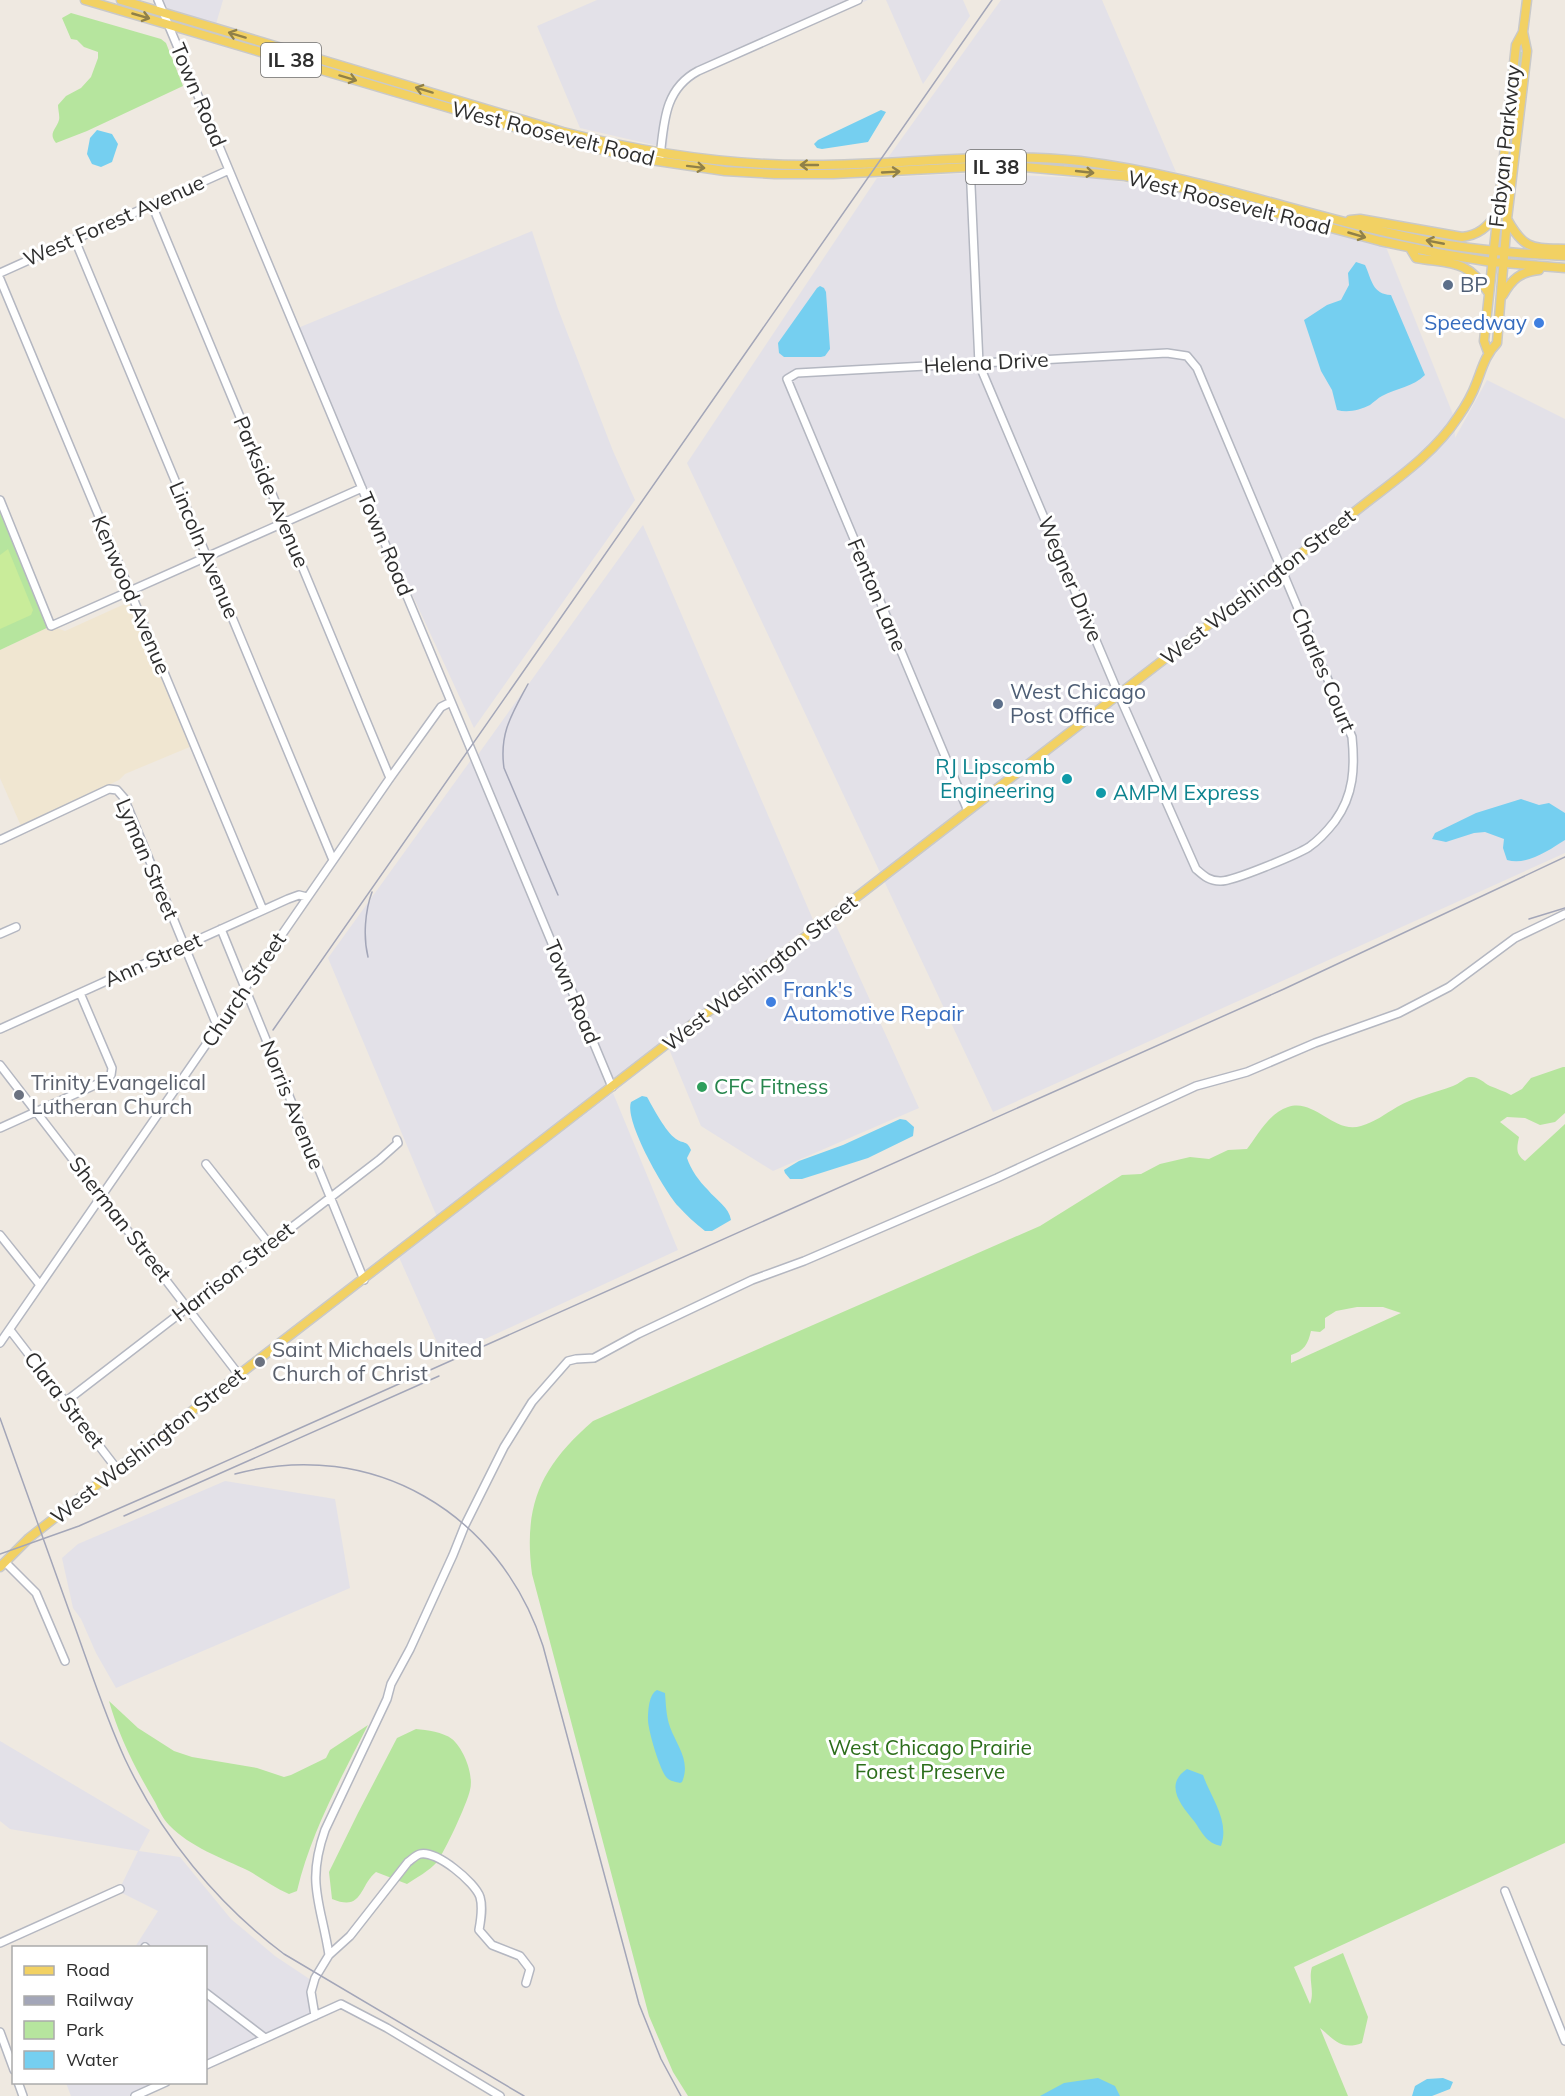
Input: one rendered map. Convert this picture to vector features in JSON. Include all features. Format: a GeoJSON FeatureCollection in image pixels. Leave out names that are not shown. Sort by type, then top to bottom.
{"type":"FeatureCollection","features":[{"type":"Feature","properties":{"kind":"main road","name":"West Roosevelt Road"},"geometry":{"type":"LineString","coordinates":[[85,0],[551,138],[611,153],[797,165],[848,165],[970,157],[1030,157],[1119,166],[1179,177],[1437,243],[1493,251],[1565,256]]}},
{"type":"Feature","properties":{"kind":"main road","name":"West Roosevelt Road"},"geometry":{"type":"LineString","coordinates":[[121,0],[563,132],[725,171],[795,175],[970,167],[1042,168],[1125,176],[1178,187],[1410,248],[1492,262],[1560,267]]}},
{"type":"Feature","properties":{"kind":"main road","name":"Fabyan Parkway"},"geometry":{"type":"LineString","coordinates":[[1505,252],[1527,51],[1523,32],[1527,0]]}},
{"type":"Feature","properties":{"kind":"main road","name":"Fabyan Parkway"},"geometry":{"type":"LineString","coordinates":[[1492,262],[1516,45],[1523,32]]}},
{"type":"Feature","properties":{"kind":"main road"},"geometry":{"type":"LineString","coordinates":[[1343,220],[1360,219],[1462,237],[1473,236],[1482,231],[1497,213]]}},
{"type":"Feature","properties":{"kind":"main road"},"geometry":{"type":"LineString","coordinates":[[1507,219],[1518,237],[1527,245],[1539,249],[1565,249]]}},
{"type":"Feature","properties":{"kind":"main road"},"geometry":{"type":"LineString","coordinates":[[1410,248],[1416,258],[1465,267],[1478,277],[1488,292]]}},
{"type":"Feature","properties":{"kind":"main road","name":"West Washington Street"},"geometry":{"type":"LineString","coordinates":[[3,1565],[29,1538],[117,1469],[1413,466],[1437,443],[1459,416],[1475,388],[1488,352],[1497,343],[1505,252]]}},
{"type":"Feature","properties":{"kind":"main road","name":"West Washington Street"},"geometry":{"type":"LineString","coordinates":[[1488,352],[1484,341],[1492,262]]}},
{"type":"Feature","properties":{"kind":"main road"},"geometry":{"type":"LineString","coordinates":[[1500,301],[1518,275],[1526,271],[1560,267]]}},
{"type":"Feature","properties":{"kind":"street","name":"Town Road"},"geometry":{"type":"LineString","coordinates":[[158,0],[612,1087]]}},
{"type":"Feature","properties":{"kind":"street"},"geometry":{"type":"LineString","coordinates":[[660,157],[663,119],[667,103],[675,91],[694,73],[858,0]]}},
{"type":"Feature","properties":{"kind":"street","name":"Wegner Drive"},"geometry":{"type":"LineString","coordinates":[[970,157],[979,364],[1196,869],[1207,879],[1221,881],[1235,879],[1308,848]]}},
{"type":"Feature","properties":{"kind":"street","name":"West Forest Avenue"},"geometry":{"type":"LineString","coordinates":[[0,273],[229,170]]}},
{"type":"Feature","properties":{"kind":"street","name":"Parkside Avenue"},"geometry":{"type":"LineString","coordinates":[[152,205],[390,778]]}},
{"type":"Feature","properties":{"kind":"street","name":"Lincoln Avenue"},"geometry":{"type":"LineString","coordinates":[[75,240],[333,860]]}},
{"type":"Feature","properties":{"kind":"street","name":"Kenwood Avenue"},"geometry":{"type":"LineString","coordinates":[[0,279],[263,910]]}},
{"type":"Feature","properties":{"kind":"street","name":"Helena Drive"},"geometry":{"type":"LineString","coordinates":[[787,379],[797,372],[1167,354],[1187,356]]}},
{"type":"Feature","properties":{"kind":"street","name":"Charles Court"},"geometry":{"type":"LineString","coordinates":[[1187,356],[1197,368],[1352,737],[1355,764],[1344,804],[1330,827],[1308,848]]}},
{"type":"Feature","properties":{"kind":"street","name":"Fenton Lane"},"geometry":{"type":"LineString","coordinates":[[787,379],[968,811]]}},
{"type":"Feature","properties":{"kind":"street"},"geometry":{"type":"LineString","coordinates":[[0,500],[51,626],[362,488]]}},
{"type":"Feature","properties":{"kind":"street","name":"Church Street"},"geometry":{"type":"LineString","coordinates":[[0,1343],[390,778],[441,707],[451,702]]}},
{"type":"Feature","properties":{"kind":"street","name":"Lyman Street"},"geometry":{"type":"LineString","coordinates":[[0,840],[109,789],[117,790],[124,798],[218,1028]]}},
{"type":"Feature","properties":{"kind":"street","name":"Ann Street"},"geometry":{"type":"LineString","coordinates":[[0,1029],[263,910],[299,895],[307,897]]}},
{"type":"Feature","properties":{"kind":"street"},"geometry":{"type":"LineString","coordinates":[[329,1955],[325,1928],[315,1894],[318,1849],[325,1830],[387,1699],[390,1684],[410,1649],[493,1468],[532,1402],[563,1365],[572,1359],[594,1359],[638,1334],[752,1280],[804,1261],[997,1178],[1196,1086],[1247,1072],[1315,1043],[1408,1009],[1449,987],[1515,938],[1565,914]]}},
{"type":"Feature","properties":{"kind":"street"},"geometry":{"type":"LineString","coordinates":[[0,934],[16,927]]}},
{"type":"Feature","properties":{"kind":"street","name":"Norris Avenue"},"geometry":{"type":"LineString","coordinates":[[221,929],[364,1280]]}},
{"type":"Feature","properties":{"kind":"street"},"geometry":{"type":"LineString","coordinates":[[0,1128],[106,1080],[111,1075],[112,1068],[80,993]]}},
{"type":"Feature","properties":{"kind":"street","name":"Sherman Street"},"geometry":{"type":"LineString","coordinates":[[0,1065],[240,1375]]}},
{"type":"Feature","properties":{"kind":"street","name":"Harrison Street"},"geometry":{"type":"LineString","coordinates":[[65,1402],[386,1154],[398,1143],[397,1140]]}},
{"type":"Feature","properties":{"kind":"street"},"geometry":{"type":"LineString","coordinates":[[206,1164],[270,1245]]}},
{"type":"Feature","properties":{"kind":"street"},"geometry":{"type":"LineString","coordinates":[[0,1235],[40,1285]]}},
{"type":"Feature","properties":{"kind":"street","name":"Clara Street"},"geometry":{"type":"LineString","coordinates":[[10,1330],[117,1469]]}},
{"type":"Feature","properties":{"kind":"street"},"geometry":{"type":"LineString","coordinates":[[3,1565],[36,1593],[65,1661]]}},
{"type":"Feature","properties":{"kind":"street"},"geometry":{"type":"LineString","coordinates":[[315,2016],[312,1984],[329,1955],[350,1936],[408,1862],[420,1854],[433,1855],[465,1877],[480,1896],[482,1914],[479,1930],[492,1945],[519,1956],[530,1969],[526,1983]]}},
{"type":"Feature","properties":{"kind":"street"},"geometry":{"type":"LineString","coordinates":[[0,1943],[120,1889]]}},
{"type":"Feature","properties":{"kind":"street"},"geometry":{"type":"LineString","coordinates":[[1504,1891],[1565,2040]]}},
{"type":"Feature","properties":{"kind":"street"},"geometry":{"type":"LineString","coordinates":[[207,1994],[265,2038]]}},
{"type":"Feature","properties":{"kind":"street"},"geometry":{"type":"LineString","coordinates":[[207,2065],[341,2004],[387,2028],[500,2096]]}},
{"type":"Feature","properties":{"kind":"street"},"geometry":{"type":"LineString","coordinates":[[0,2032],[12,2065]]}},
{"type":"Feature","properties":{"kind":"street"},"geometry":{"type":"LineString","coordinates":[[135,2096],[162,2084]]}},
{"type":"Feature","properties":{"kind":"shaded area"},"geometry":{"type":"Polygon","coordinates":[[[160,0],[223,0],[216,24],[164,10],[160,0]]]}},
{"type":"Feature","properties":{"kind":"shaded area"},"geometry":{"type":"Polygon","coordinates":[[[597,0],[868,0],[701,74],[683,88],[671,107],[667,148],[580,128],[537,26],[597,0]]]}},
{"type":"Feature","properties":{"kind":"shaded area"},"geometry":{"type":"Polygon","coordinates":[[[886,0],[963,0],[970,16],[923,84],[886,0]]]}},
{"type":"Feature","properties":{"kind":"shaded area"},"geometry":{"type":"Polygon","coordinates":[[[1001,0],[1102,0],[1176,172],[1105,160],[1045,155],[990,153],[887,159],[1001,0]]]}},
{"type":"Feature","properties":{"kind":"shaded area"},"geometry":{"type":"Polygon","coordinates":[[[977,173],[1101,179],[1158,187],[1386,247],[1454,417],[1455,438],[1487,380],[1565,419],[1565,853],[993,1112],[687,463],[877,178],[977,173]]]}},
{"type":"Feature","properties":{"kind":"shaded area"},"geometry":{"type":"Polygon","coordinates":[[[532,231],[558,309],[613,451],[635,500],[474,728],[386,538],[298,328],[532,231]]]}},
{"type":"Feature","properties":{"kind":"shaded area"},"geometry":{"type":"Polygon","coordinates":[[[643,525],[814,922],[614,1080],[477,756],[643,525]]]}},
{"type":"Feature","properties":{"kind":"shaded area"},"geometry":{"type":"Polygon","coordinates":[[[129,602],[192,746],[125,774],[119,780],[21,826],[0,778],[0,650],[51,626],[65,631],[129,602]]]}},
{"type":"Feature","properties":{"kind":"shaded area"},"geometry":{"type":"Polygon","coordinates":[[[471,760],[607,1086],[437,1217],[328,958],[471,760]]]}},
{"type":"Feature","properties":{"kind":"shaded area"},"geometry":{"type":"Polygon","coordinates":[[[834,921],[919,1108],[773,1171],[701,1126],[669,1049],[834,921]]]}},
{"type":"Feature","properties":{"kind":"shaded area"},"geometry":{"type":"Polygon","coordinates":[[[613,1093],[678,1250],[444,1358],[398,1255],[613,1093]]]}},
{"type":"Feature","properties":{"kind":"shaded area"},"geometry":{"type":"Polygon","coordinates":[[[225,1481],[335,1499],[350,1588],[116,1688],[96,1653],[81,1619],[73,1608],[62,1558],[78,1544],[225,1481]]]}},
{"type":"Feature","properties":{"kind":"shaded area"},"geometry":{"type":"Polygon","coordinates":[[[0,1741],[150,1830],[139,1851],[180,1857],[231,1919],[275,1956],[311,1980],[312,2014],[207,2063],[207,1946],[136,1946],[158,1911],[120,1892],[138,1851],[10,1829],[0,1821],[0,1741]]]}},
{"type":"Feature","properties":{"kind":"shaded area"},"geometry":{"type":"Polygon","coordinates":[[[66,2084],[159,2084],[129,2096],[71,2096],[66,2084]]]}},
{"type":"Feature","properties":{"kind":"green space"},"geometry":{"type":"Polygon","coordinates":[[[71,13],[161,39],[166,43],[183,86],[56,143],[53,134],[59,120],[58,105],[66,96],[81,88],[91,77],[98,58],[98,52],[71,39],[62,18],[71,13]]]}},
{"type":"Feature","properties":{"kind":"green space"},"geometry":{"type":"Polygon","coordinates":[[[1519,51],[1522,52],[1507,189],[1509,138],[1519,51]]]}},
{"type":"Feature","properties":{"kind":"green space"},"geometry":{"type":"Polygon","coordinates":[[[0,500],[51,626],[0,650],[0,500]]]}},
{"type":"Feature","properties":{"kind":"green space"},"geometry":{"type":"Polygon","coordinates":[[[8,549],[33,610],[31,615],[0,629],[0,555],[8,549]]]}},
{"type":"Feature","properties":{"kind":"green space","name":"West Chicago Prairie Forest Preserve"},"geometry":{"type":"Polygon","coordinates":[[[1565,1067],[1565,1113],[1555,1122],[1540,1125],[1525,1118],[1507,1117],[1500,1122],[1519,1137],[1518,1153],[1525,1161],[1565,1124],[1565,1843],[1294,1967],[1310,2004],[1312,1967],[1343,1953],[1368,2017],[1362,2043],[1343,2045],[1320,2028],[1348,2096],[688,2096],[673,2072],[649,2016],[532,1574],[530,1527],[534,1507],[548,1471],[560,1454],[593,1421],[1040,1226],[1122,1175],[1141,1174],[1160,1164],[1190,1157],[1209,1159],[1228,1150],[1247,1149],[1270,1119],[1288,1107],[1307,1107],[1342,1125],[1361,1126],[1417,1098],[1453,1086],[1468,1078],[1478,1078],[1511,1095],[1522,1089],[1531,1078],[1565,1067]],[[1357,1307],[1336,1311],[1325,1318],[1325,1328],[1320,1332],[1311,1331],[1305,1346],[1291,1355],[1291,1363],[1401,1313],[1383,1307],[1357,1307]]]}},
{"type":"Feature","properties":{"kind":"green space"},"geometry":{"type":"Polygon","coordinates":[[[109,1701],[138,1728],[174,1751],[192,1757],[257,1768],[284,1777],[326,1758],[330,1750],[368,1725],[318,1827],[297,1891],[289,1894],[284,1892],[249,1871],[196,1846],[169,1825],[141,1778],[109,1701]]]}},
{"type":"Feature","properties":{"kind":"green space"},"geometry":{"type":"Polygon","coordinates":[[[416,1729],[440,1733],[452,1739],[467,1763],[471,1777],[470,1790],[450,1838],[437,1862],[407,1884],[376,1872],[355,1900],[342,1902],[332,1899],[329,1872],[358,1813],[397,1738],[416,1729]]]}},
{"type":"Feature","properties":{"kind":"water"},"geometry":{"type":"Polygon","coordinates":[[[881,110],[886,112],[868,142],[822,149],[817,148],[814,144],[818,140],[881,110]]]}},
{"type":"Feature","properties":{"kind":"water"},"geometry":{"type":"Polygon","coordinates":[[[97,130],[112,134],[118,144],[112,162],[101,167],[92,164],[87,154],[90,138],[97,130]]]}},
{"type":"Feature","properties":{"kind":"water"},"geometry":{"type":"Polygon","coordinates":[[[1356,262],[1365,265],[1376,289],[1391,295],[1425,375],[1410,385],[1382,396],[1366,407],[1341,411],[1337,410],[1332,390],[1321,371],[1304,320],[1327,305],[1341,300],[1349,285],[1348,273],[1356,262]]]}},
{"type":"Feature","properties":{"kind":"water"},"geometry":{"type":"Polygon","coordinates":[[[820,286],[826,292],[830,349],[825,356],[821,357],[784,357],[779,353],[778,343],[820,286]]]}},
{"type":"Feature","properties":{"kind":"water"},"geometry":{"type":"Polygon","coordinates":[[[1521,799],[1539,805],[1549,803],[1565,813],[1565,840],[1538,856],[1515,861],[1507,860],[1503,848],[1504,839],[1485,832],[1446,842],[1432,839],[1435,833],[1476,813],[1521,799]]]}},
{"type":"Feature","properties":{"kind":"water"},"geometry":{"type":"Polygon","coordinates":[[[642,1096],[647,1097],[668,1131],[689,1147],[691,1150],[687,1158],[693,1171],[725,1207],[731,1220],[712,1231],[705,1231],[684,1213],[672,1198],[655,1171],[633,1124],[630,1111],[631,1102],[642,1096]]]}},
{"type":"Feature","properties":{"kind":"water"},"geometry":{"type":"Polygon","coordinates":[[[900,1119],[906,1120],[914,1127],[913,1136],[868,1158],[802,1179],[790,1179],[785,1173],[784,1170],[799,1161],[843,1145],[900,1119]]]}},
{"type":"Feature","properties":{"kind":"water"},"geometry":{"type":"Polygon","coordinates":[[[657,1690],[665,1693],[669,1723],[684,1760],[684,1774],[680,1783],[670,1780],[664,1774],[650,1732],[649,1707],[652,1695],[657,1690]]]}},
{"type":"Feature","properties":{"kind":"water"},"geometry":{"type":"Polygon","coordinates":[[[1187,1769],[1203,1775],[1215,1801],[1223,1828],[1221,1846],[1205,1837],[1180,1802],[1176,1782],[1187,1769]]]}},
{"type":"Feature","properties":{"kind":"water"},"geometry":{"type":"Polygon","coordinates":[[[1098,2078],[1115,2086],[1120,2096],[1040,2096],[1064,2083],[1098,2078]]]}},
{"type":"Feature","properties":{"kind":"water"},"geometry":{"type":"Polygon","coordinates":[[[1443,2078],[1453,2082],[1450,2089],[1432,2096],[1412,2096],[1415,2086],[1427,2079],[1443,2078]]]}},
{"type":"Feature","properties":{"kind":"railway"},"geometry":{"type":"LineString","coordinates":[[273,1030],[992,0]]}},
{"type":"Feature","properties":{"kind":"railway"},"geometry":{"type":"LineString","coordinates":[[528,684],[505,734],[504,768],[558,895]]}},
{"type":"Feature","properties":{"kind":"railway"},"geometry":{"type":"LineString","coordinates":[[0,1554],[79,1526],[177,1483],[1284,989],[1565,857]]}},
{"type":"Feature","properties":{"kind":"railway"},"geometry":{"type":"LineString","coordinates":[[368,957],[366,924],[372,892]]}},
{"type":"Feature","properties":{"kind":"railway"},"geometry":{"type":"LineString","coordinates":[[1529,919],[1565,908]]}},
{"type":"Feature","properties":{"kind":"railway"},"geometry":{"type":"LineString","coordinates":[[124,1516],[439,1376]]}},
{"type":"Feature","properties":{"kind":"railway"},"geometry":{"type":"LineString","coordinates":[[0,1418],[117,1742],[139,1787],[173,1841],[236,1913],[284,1954],[524,2096]]}},
{"type":"Feature","properties":{"kind":"railway"},"geometry":{"type":"LineString","coordinates":[[235,1474],[286,1465],[335,1467],[381,1477],[424,1496],[463,1523],[496,1558],[523,1599],[543,1646],[639,2004],[661,2059],[681,2096]]}},
{"type":"Feature","properties":{"kind":"place","name":"BP"},"geometry":{"type":"Point","coordinates":[1448,285]}},
{"type":"Feature","properties":{"kind":"place","name":"Speedway"},"geometry":{"type":"Point","coordinates":[1539,323]}},
{"type":"Feature","properties":{"kind":"place","name":"West Chicago Post Office"},"geometry":{"type":"Point","coordinates":[998,704]}},
{"type":"Feature","properties":{"kind":"place","name":"RJ Lipscomb Engineering"},"geometry":{"type":"Point","coordinates":[1067,779]}},
{"type":"Feature","properties":{"kind":"place","name":"AMPM Express"},"geometry":{"type":"Point","coordinates":[1101,793]}},
{"type":"Feature","properties":{"kind":"place","name":"Frank's Automotive Repair"},"geometry":{"type":"Point","coordinates":[771,1002]}},
{"type":"Feature","properties":{"kind":"place","name":"CFC Fitness"},"geometry":{"type":"Point","coordinates":[702,1087]}},
{"type":"Feature","properties":{"kind":"place","name":"Trinity Evangelical Lutheran Church"},"geometry":{"type":"Point","coordinates":[19,1095]}},
{"type":"Feature","properties":{"kind":"place","name":"Saint Michaels United Church of Christ"},"geometry":{"type":"Point","coordinates":[260,1362]}}]}
